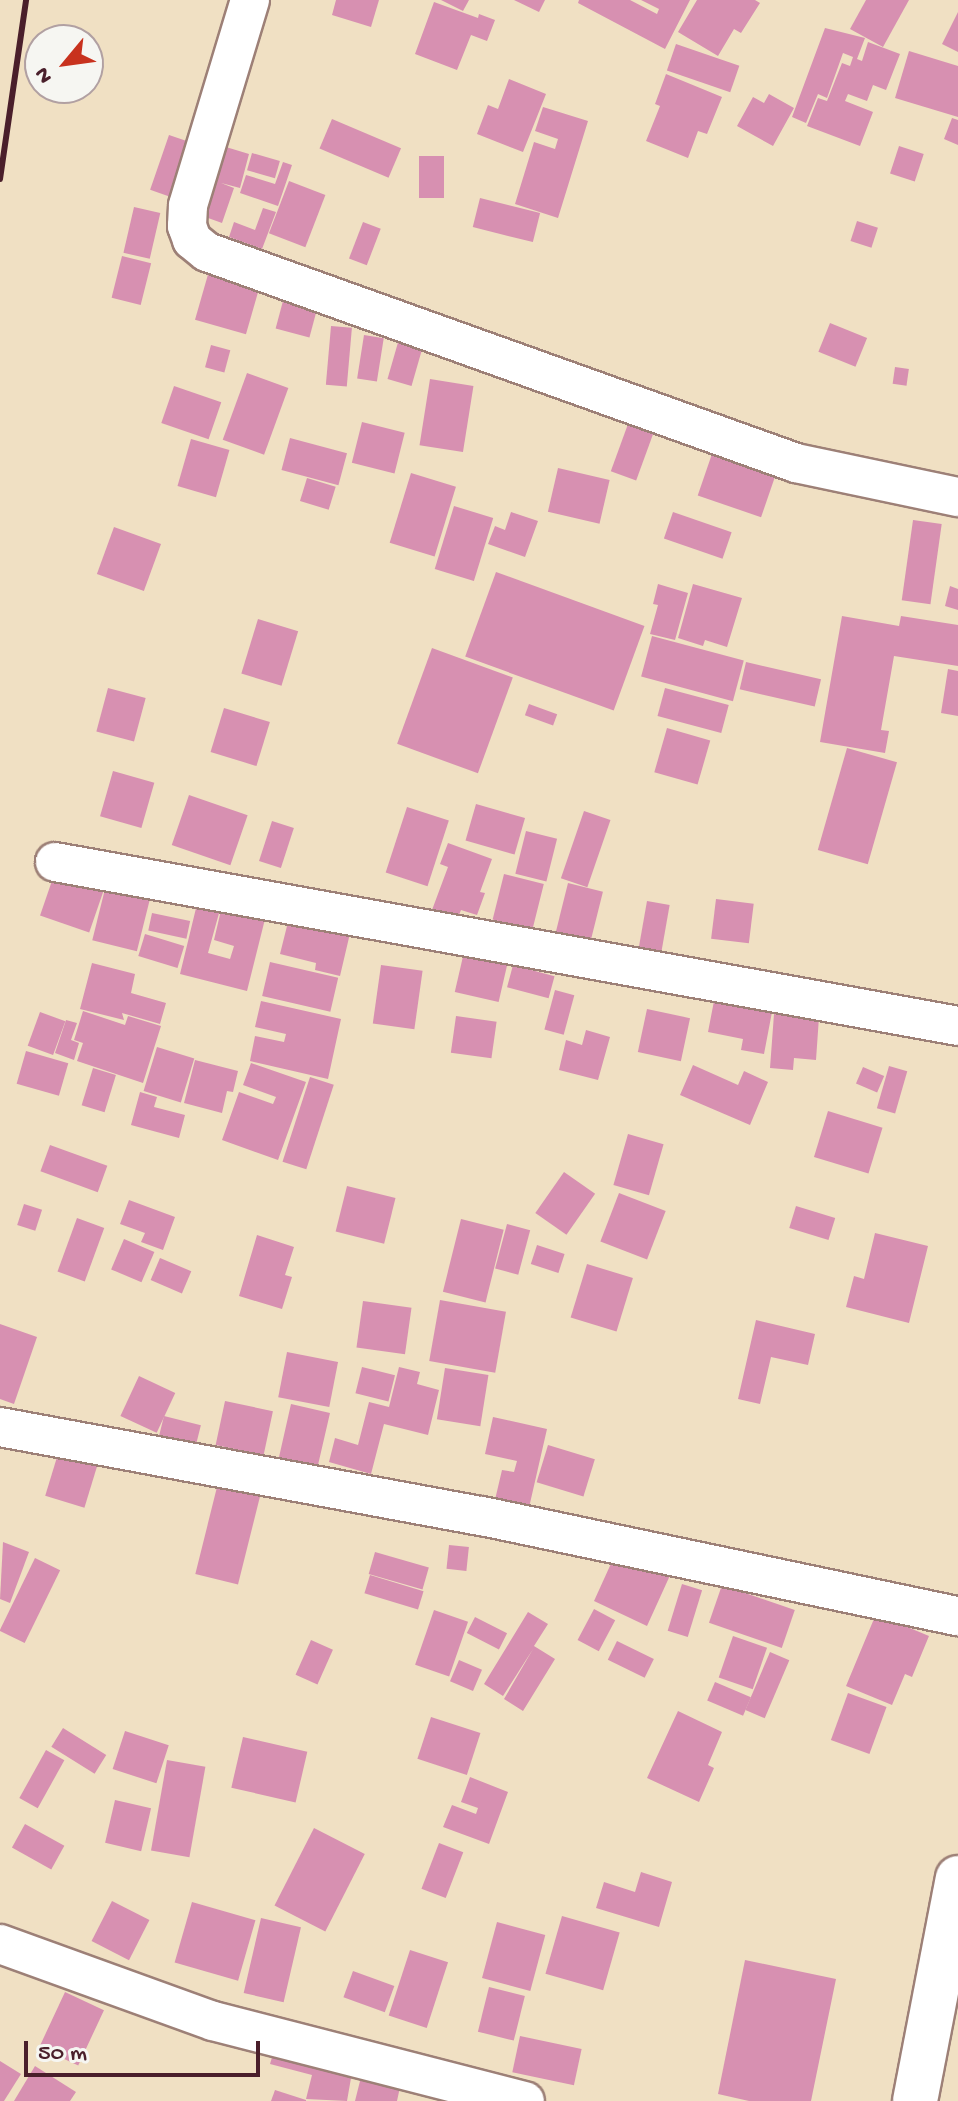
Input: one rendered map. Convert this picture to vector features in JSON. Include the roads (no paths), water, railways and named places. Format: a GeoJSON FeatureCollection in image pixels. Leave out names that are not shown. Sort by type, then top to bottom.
{"type":"FeatureCollection","features":[{"type":"Feature","properties":{"kind":"street"},"geometry":{"type":"LineString","coordinates":[[250,0],[188,206],[187,226],[192,240],[207,252],[796,463],[958,497]]}},
{"type":"Feature","properties":{"kind":"street"},"geometry":{"type":"LineString","coordinates":[[55,862],[958,1026]]}},
{"type":"Feature","properties":{"kind":"street"},"geometry":{"type":"LineString","coordinates":[[0,1427],[482,1516],[958,1616]]}},
{"type":"Feature","properties":{"kind":"street"},"geometry":{"type":"LineString","coordinates":[[915,2101],[958,1878]]}},
{"type":"Feature","properties":{"kind":"street"},"geometry":{"type":"LineString","coordinates":[[0,1944],[213,2021],[525,2101]]}},
{"type":"Feature","properties":{"kind":"railway"},"geometry":{"type":"LineString","coordinates":[[0,179],[26,0]]}}]}
